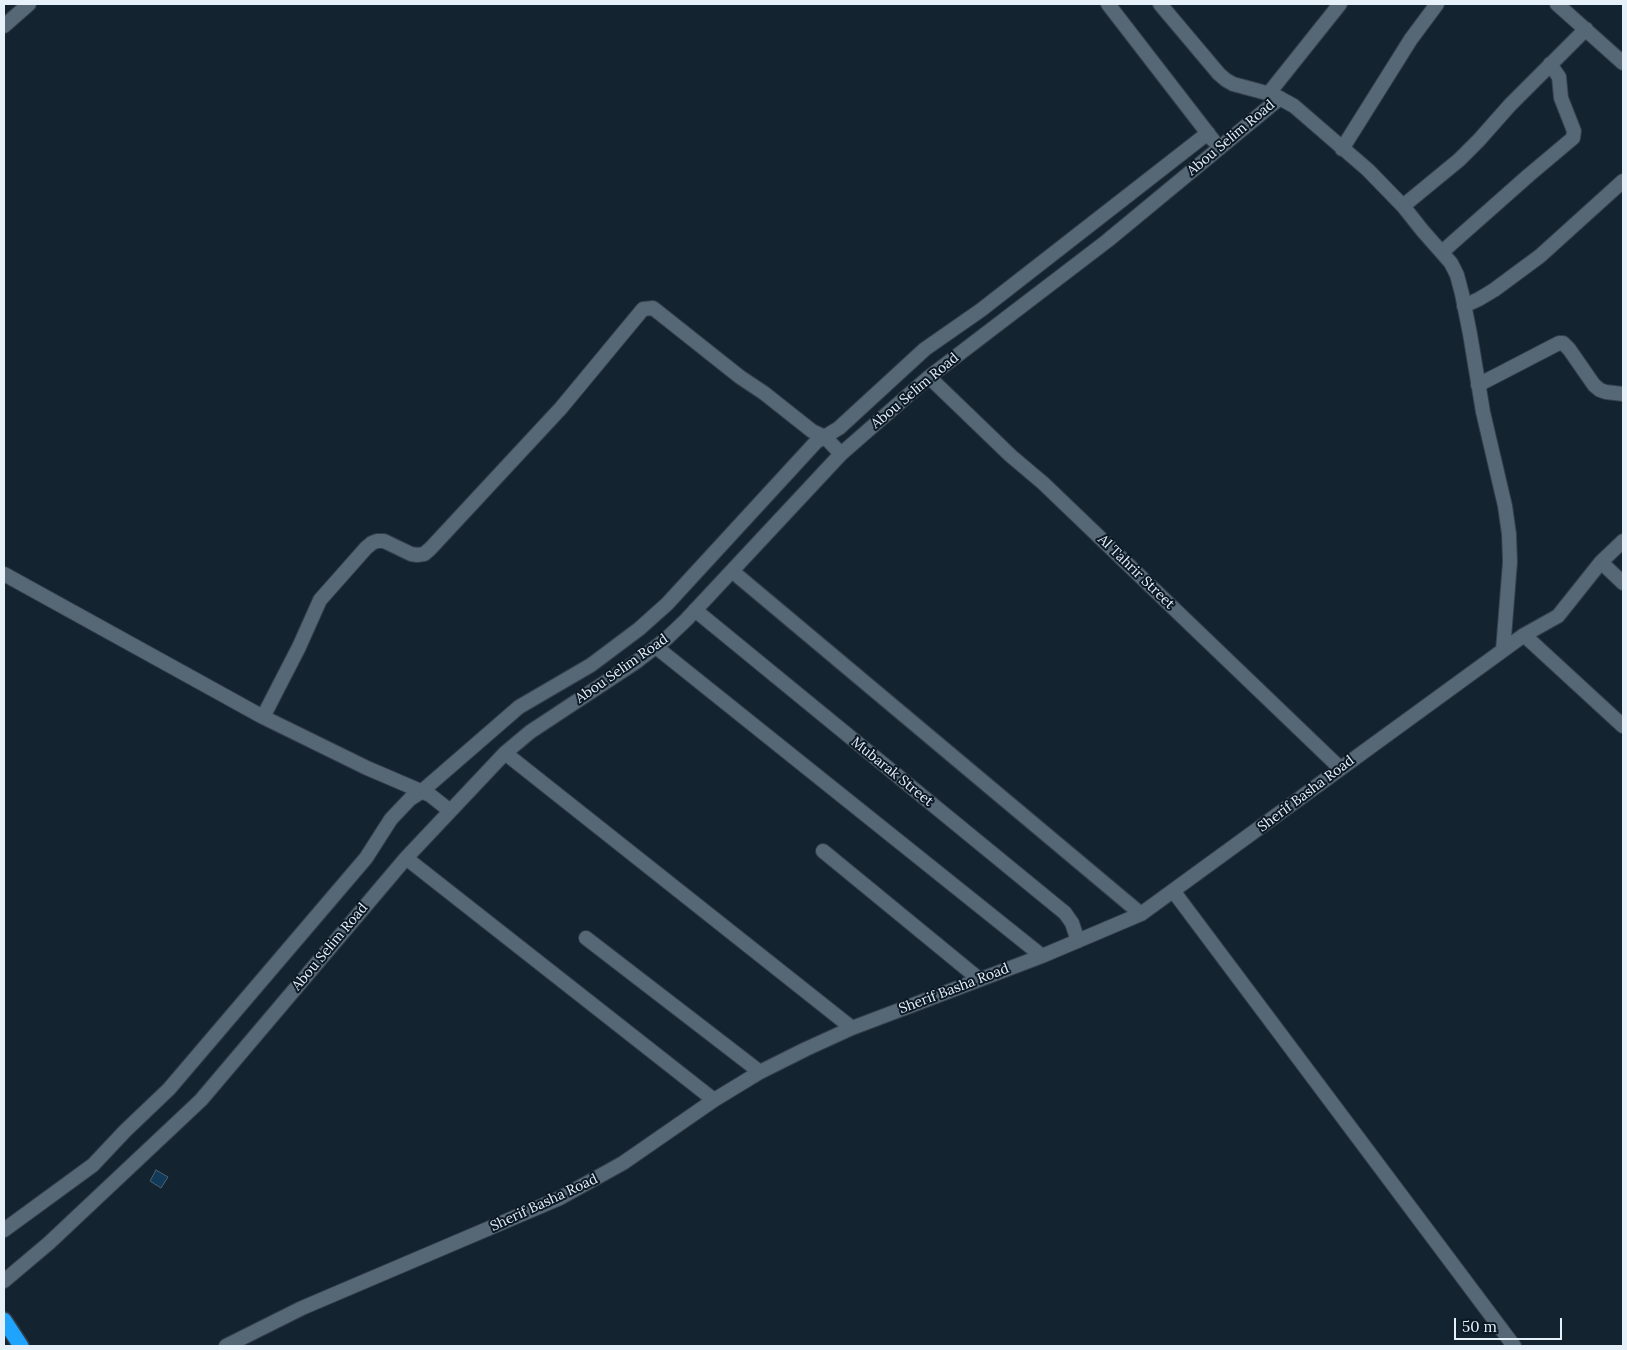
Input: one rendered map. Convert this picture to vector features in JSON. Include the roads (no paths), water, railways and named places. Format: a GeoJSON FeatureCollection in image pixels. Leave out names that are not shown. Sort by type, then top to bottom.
{"type":"FeatureCollection","features":[{"type":"Feature","properties":{"kind":"highway"},"geometry":{"type":"LineString","coordinates":[[4,1320],[21,1346]]}},
{"type":"Feature","properties":{"kind":"street"},"geometry":{"type":"LineString","coordinates":[[4,26],[29,4]]}},
{"type":"Feature","properties":{"kind":"street"},"geometry":{"type":"LineString","coordinates":[[1108,4],[1219,148]]}},
{"type":"Feature","properties":{"kind":"street"},"geometry":{"type":"LineString","coordinates":[[1160,4],[1219,74],[1233,84],[1274,96],[1294,106],[1368,170],[1403,206],[1451,263],[1457,275],[1470,334],[1483,412],[1506,506],[1510,562],[1503,650]]}},
{"type":"Feature","properties":{"kind":"street","name":"Abou Selim Road"},"geometry":{"type":"LineString","coordinates":[[4,1281],[49,1243],[200,1100],[406,858],[505,752],[530,732],[656,647],[695,610],[841,454],[929,377],[1107,241],[1219,148],[1274,96],[1340,4]]}},
{"type":"Feature","properties":{"kind":"street"},"geometry":{"type":"LineString","coordinates":[[1342,149],[1411,39],[1437,4]]}},
{"type":"Feature","properties":{"kind":"street"},"geometry":{"type":"LineString","coordinates":[[1557,4],[1623,63]]}},
{"type":"Feature","properties":{"kind":"street"},"geometry":{"type":"LineString","coordinates":[[1403,206],[1460,160],[1510,105],[1586,29]]}},
{"type":"Feature","properties":{"kind":"street"},"geometry":{"type":"LineString","coordinates":[[1442,252],[1573,138],[1574,131],[1560,98],[1559,77],[1550,64]]}},
{"type":"Feature","properties":{"kind":"street","name":"Abou Selim Road"},"geometry":{"type":"LineString","coordinates":[[4,1230],[93,1165],[125,1131],[162,1097],[366,858],[399,809],[410,799],[422,792],[519,707],[591,664],[625,640],[654,616],[813,446],[840,428],[925,349],[981,310],[1208,133]]}},
{"type":"Feature","properties":{"kind":"street"},"geometry":{"type":"LineString","coordinates":[[1464,306],[1494,290],[1533,262],[1623,181]]}},
{"type":"Feature","properties":{"kind":"street"},"geometry":{"type":"LineString","coordinates":[[263,717],[299,647],[320,600],[366,548],[377,541],[384,541],[410,554],[424,554],[430,549],[561,408],[643,308],[653,308],[740,377],[764,393],[812,431],[824,437],[841,454]]}},
{"type":"Feature","properties":{"kind":"street"},"geometry":{"type":"LineString","coordinates":[[1478,385],[1559,343],[1564,343],[1594,385],[1606,392],[1623,394]]}},
{"type":"Feature","properties":{"kind":"street","name":"Al Tahrir Street"},"geometry":{"type":"LineString","coordinates":[[929,377],[1011,456],[1050,489],[1340,768]]}},
{"type":"Feature","properties":{"kind":"street","name":"Sherif Basha Road"},"geometry":{"type":"LineString","coordinates":[[226,1346],[310,1304],[567,1194],[623,1163],[714,1100],[760,1072],[806,1049],[852,1028],[1042,956],[1142,914],[1503,650],[1524,635],[1558,616],[1601,562],[1623,541]]}},
{"type":"Feature","properties":{"kind":"street"},"geometry":{"type":"LineString","coordinates":[[1601,562],[1623,583]]}},
{"type":"Feature","properties":{"kind":"street"},"geometry":{"type":"LineString","coordinates":[[732,571],[1142,914]]}},
{"type":"Feature","properties":{"kind":"street"},"geometry":{"type":"LineString","coordinates":[[4,574],[263,717],[437,800],[449,812]]}},
{"type":"Feature","properties":{"kind":"street","name":"Mubarak Street"},"geometry":{"type":"LineString","coordinates":[[695,610],[1065,913],[1072,923],[1078,941]]}},
{"type":"Feature","properties":{"kind":"street"},"geometry":{"type":"LineString","coordinates":[[1524,635],[1623,726]]}},
{"type":"Feature","properties":{"kind":"street"},"geometry":{"type":"LineString","coordinates":[[656,647],[1042,956]]}},
{"type":"Feature","properties":{"kind":"street"},"geometry":{"type":"LineString","coordinates":[[505,752],[852,1028]]}},
{"type":"Feature","properties":{"kind":"street"},"geometry":{"type":"LineString","coordinates":[[823,851],[979,979]]}},
{"type":"Feature","properties":{"kind":"street"},"geometry":{"type":"LineString","coordinates":[[406,858],[714,1100]]}},
{"type":"Feature","properties":{"kind":"street"},"geometry":{"type":"LineString","coordinates":[[1174,892],[1514,1346]]}},
{"type":"Feature","properties":{"kind":"street"},"geometry":{"type":"LineString","coordinates":[[586,938],[760,1072]]}}]}
